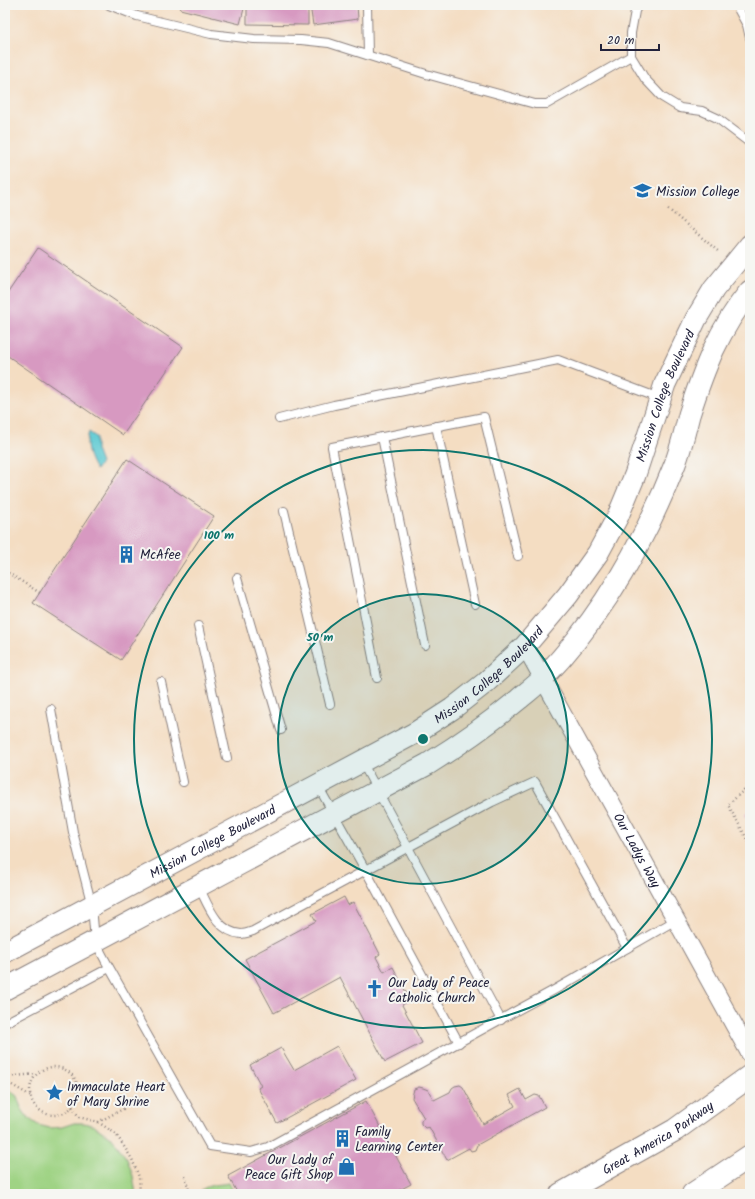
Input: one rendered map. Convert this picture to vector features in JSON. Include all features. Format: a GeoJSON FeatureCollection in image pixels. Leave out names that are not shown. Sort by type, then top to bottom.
{"type":"FeatureCollection","features":[{"type":"Feature","properties":{"kind":"main road","name":"Great America Parkway"},"geometry":{"type":"LineString","coordinates":[[561,1194],[675,1130],[750,1076]]}},
{"type":"Feature","properties":{"kind":"main road"},"geometry":{"type":"LineString","coordinates":[[693,1194],[750,1156]]}},
{"type":"Feature","properties":{"kind":"street","name":"Mission College Boulevard"},"geometry":{"type":"LineString","coordinates":[[5,952],[414,733],[452,709],[485,683],[525,646],[568,595],[598,553],[635,475],[665,384],[696,319],[714,289],[750,246]]}},
{"type":"Feature","properties":{"kind":"street"},"geometry":{"type":"LineString","coordinates":[[5,989],[428,764],[489,723],[543,678],[570,648],[600,610],[641,542],[676,463],[697,391],[710,356],[724,327],[750,290]]}},
{"type":"Feature","properties":{"kind":"street","name":"Our Ladys Way"},"geometry":{"type":"LineString","coordinates":[[525,646],[750,1054]]}},
{"type":"Feature","properties":{"kind":"lane"},"geometry":{"type":"LineString","coordinates":[[109,5],[137,16],[211,34],[254,39],[301,40],[329,43],[451,82],[535,104],[547,104],[631,56]]}},
{"type":"Feature","properties":{"kind":"lane"},"geometry":{"type":"LineString","coordinates":[[368,5],[368,55]]}},
{"type":"Feature","properties":{"kind":"lane"},"geometry":{"type":"LineString","coordinates":[[638,5],[635,11],[631,33],[631,56],[646,79],[662,97],[680,108],[702,111],[718,118],[750,143]]}},
{"type":"Feature","properties":{"kind":"lane"},"geometry":{"type":"LineString","coordinates":[[736,5],[747,25],[750,38]]}},
{"type":"Feature","properties":{"kind":"lane"},"geometry":{"type":"LineString","coordinates":[[279,419],[334,405],[558,360],[660,398]]}},
{"type":"Feature","properties":{"kind":"lane"},"geometry":{"type":"LineString","coordinates":[[377,678],[332,447],[484,417],[518,556]]}},
{"type":"Feature","properties":{"kind":"lane"},"geometry":{"type":"LineString","coordinates":[[436,426],[475,604]]}},
{"type":"Feature","properties":{"kind":"lane"},"geometry":{"type":"LineString","coordinates":[[382,437],[425,645]]}},
{"type":"Feature","properties":{"kind":"lane"},"geometry":{"type":"LineString","coordinates":[[284,511],[330,704]]}},
{"type":"Feature","properties":{"kind":"lane"},"geometry":{"type":"LineString","coordinates":[[237,578],[281,730]]}},
{"type":"Feature","properties":{"kind":"lane"},"geometry":{"type":"LineString","coordinates":[[198,626],[227,758]]}},
{"type":"Feature","properties":{"kind":"lane"},"geometry":{"type":"LineString","coordinates":[[161,682],[183,782]]}},
{"type":"Feature","properties":{"kind":"lane"},"geometry":{"type":"LineString","coordinates":[[51,708],[73,832],[92,906],[95,941],[210,1146],[250,1152],[268,1147],[501,1020],[676,920]]}},
{"type":"Feature","properties":{"kind":"lane"},"geometry":{"type":"LineString","coordinates":[[362,762],[501,1020]]}},
{"type":"Feature","properties":{"kind":"lane"},"geometry":{"type":"LineString","coordinates":[[198,886],[217,921],[222,926],[231,932],[242,934],[253,931],[492,802],[535,782],[627,948]]}},
{"type":"Feature","properties":{"kind":"lane"},"geometry":{"type":"LineString","coordinates":[[317,785],[366,870],[459,1043]]}},
{"type":"Feature","properties":{"kind":"lane"},"geometry":{"type":"LineString","coordinates":[[5,1023],[109,968]]}},
{"type":"Feature","properties":{"kind":"path"},"geometry":{"type":"LineString","coordinates":[[668,209],[719,252]]}},
{"type":"Feature","properties":{"kind":"path"},"geometry":{"type":"LineString","coordinates":[[5,571],[40,593]]}},
{"type":"Feature","properties":{"kind":"path"},"geometry":{"type":"LineString","coordinates":[[750,784],[728,805],[750,844]]}},
{"type":"Feature","properties":{"kind":"path"},"geometry":{"type":"LineString","coordinates":[[55,1067],[67,1071],[73,1076],[77,1084],[78,1092],[72,1107],[66,1112],[51,1115],[38,1109],[33,1103],[31,1096],[31,1084],[37,1074],[43,1069],[55,1067]]}},
{"type":"Feature","properties":{"kind":"path"},"geometry":{"type":"LineString","coordinates":[[5,1077],[37,1074]]}},
{"type":"Feature","properties":{"kind":"path"},"geometry":{"type":"LineString","coordinates":[[5,1081],[31,1096]]}},
{"type":"Feature","properties":{"kind":"path"},"geometry":{"type":"LineString","coordinates":[[98,1122],[125,1108],[122,1103],[135,1096],[144,1101]]}},
{"type":"Feature","properties":{"kind":"path"},"geometry":{"type":"LineString","coordinates":[[72,1107],[80,1117],[98,1122],[116,1134],[132,1159],[139,1177],[140,1194]]}},
{"type":"Feature","properties":{"kind":"path"},"geometry":{"type":"LineString","coordinates":[[185,1176],[190,1194]]}},
{"type":"Feature","properties":{"kind":"green space"},"geometry":{"type":"Polygon","coordinates":[[[5,1087],[17,1096],[21,1108],[28,1118],[38,1125],[50,1128],[62,1127],[74,1123],[84,1123],[94,1126],[112,1138],[127,1159],[133,1176],[136,1194],[5,1194],[5,1087]]]}},
{"type":"Feature","properties":{"kind":"green space"},"geometry":{"type":"Polygon","coordinates":[[[229,1183],[235,1194],[199,1194],[204,1188],[229,1183]]]}},
{"type":"Feature","properties":{"kind":"water"},"geometry":{"type":"Polygon","coordinates":[[[89,432],[96,437],[96,450],[101,463],[96,470],[91,461],[87,447],[89,432]]]}},
{"type":"Feature","properties":{"kind":"building"},"geometry":{"type":"Polygon","coordinates":[[[181,5],[245,5],[240,24],[180,9],[181,5]]]}},
{"type":"Feature","properties":{"kind":"building"},"geometry":{"type":"Polygon","coordinates":[[[247,5],[308,5],[308,25],[247,24],[247,5]]]}},
{"type":"Feature","properties":{"kind":"building"},"geometry":{"type":"Polygon","coordinates":[[[310,5],[357,5],[358,19],[313,25],[310,5]]]}},
{"type":"Feature","properties":{"kind":"building"},"geometry":{"type":"Polygon","coordinates":[[[38,248],[183,347],[123,435],[5,354],[5,297],[38,248]]]}},
{"type":"Feature","properties":{"kind":"building","name":"McAfee"},"geometry":{"type":"Polygon","coordinates":[[[127,459],[214,516],[121,660],[33,603],[127,459]]]}},
{"type":"Feature","properties":{"kind":"building"},"geometry":{"type":"Polygon","coordinates":[[[750,810],[750,821],[745,815],[750,810]]]}},
{"type":"Feature","properties":{"kind":"building","name":"Our Lady of Peace Catholic Church"},"geometry":{"type":"Polygon","coordinates":[[[344,897],[348,905],[353,902],[380,954],[376,957],[384,972],[393,967],[410,1000],[402,1005],[422,1043],[385,1062],[340,977],[274,1013],[245,959],[316,921],[312,914],[344,897]]]}},
{"type":"Feature","properties":{"kind":"building"},"geometry":{"type":"Polygon","coordinates":[[[337,1046],[356,1080],[277,1123],[258,1088],[261,1086],[250,1065],[281,1048],[294,1070],[337,1046]]]}},
{"type":"Feature","properties":{"kind":"building"},"geometry":{"type":"Polygon","coordinates":[[[460,1085],[463,1087],[483,1124],[515,1106],[509,1095],[520,1089],[526,1100],[535,1095],[539,1096],[545,1107],[477,1145],[475,1150],[471,1151],[469,1148],[447,1160],[429,1127],[425,1128],[421,1124],[421,1120],[424,1118],[412,1098],[414,1089],[419,1087],[428,1090],[434,1100],[450,1092],[455,1086],[460,1085]]]}},
{"type":"Feature","properties":{"kind":"building","name":"Family Learning Center"},"geometry":{"type":"Polygon","coordinates":[[[366,1101],[411,1184],[392,1194],[238,1194],[228,1176],[366,1101]]]}},
{"type":"Feature","properties":{"kind":"place","name":"Mission College"},"geometry":{"type":"Point","coordinates":[643,191]}},
{"type":"Feature","properties":{"kind":"place","name":"McAfee"},"geometry":{"type":"Point","coordinates":[127,554]}},
{"type":"Feature","properties":{"kind":"place","name":"Our Lady of Peace Catholic Church"},"geometry":{"type":"Point","coordinates":[375,989]}},
{"type":"Feature","properties":{"kind":"place","name":"Immaculate Heart of Mary Shrine"},"geometry":{"type":"Point","coordinates":[54,1093]}},
{"type":"Feature","properties":{"kind":"place","name":"Family Learning Center"},"geometry":{"type":"Point","coordinates":[342,1138]}},
{"type":"Feature","properties":{"kind":"place","name":"Our Lady of Peace Gift Shop"},"geometry":{"type":"Point","coordinates":[346,1166]}}]}
